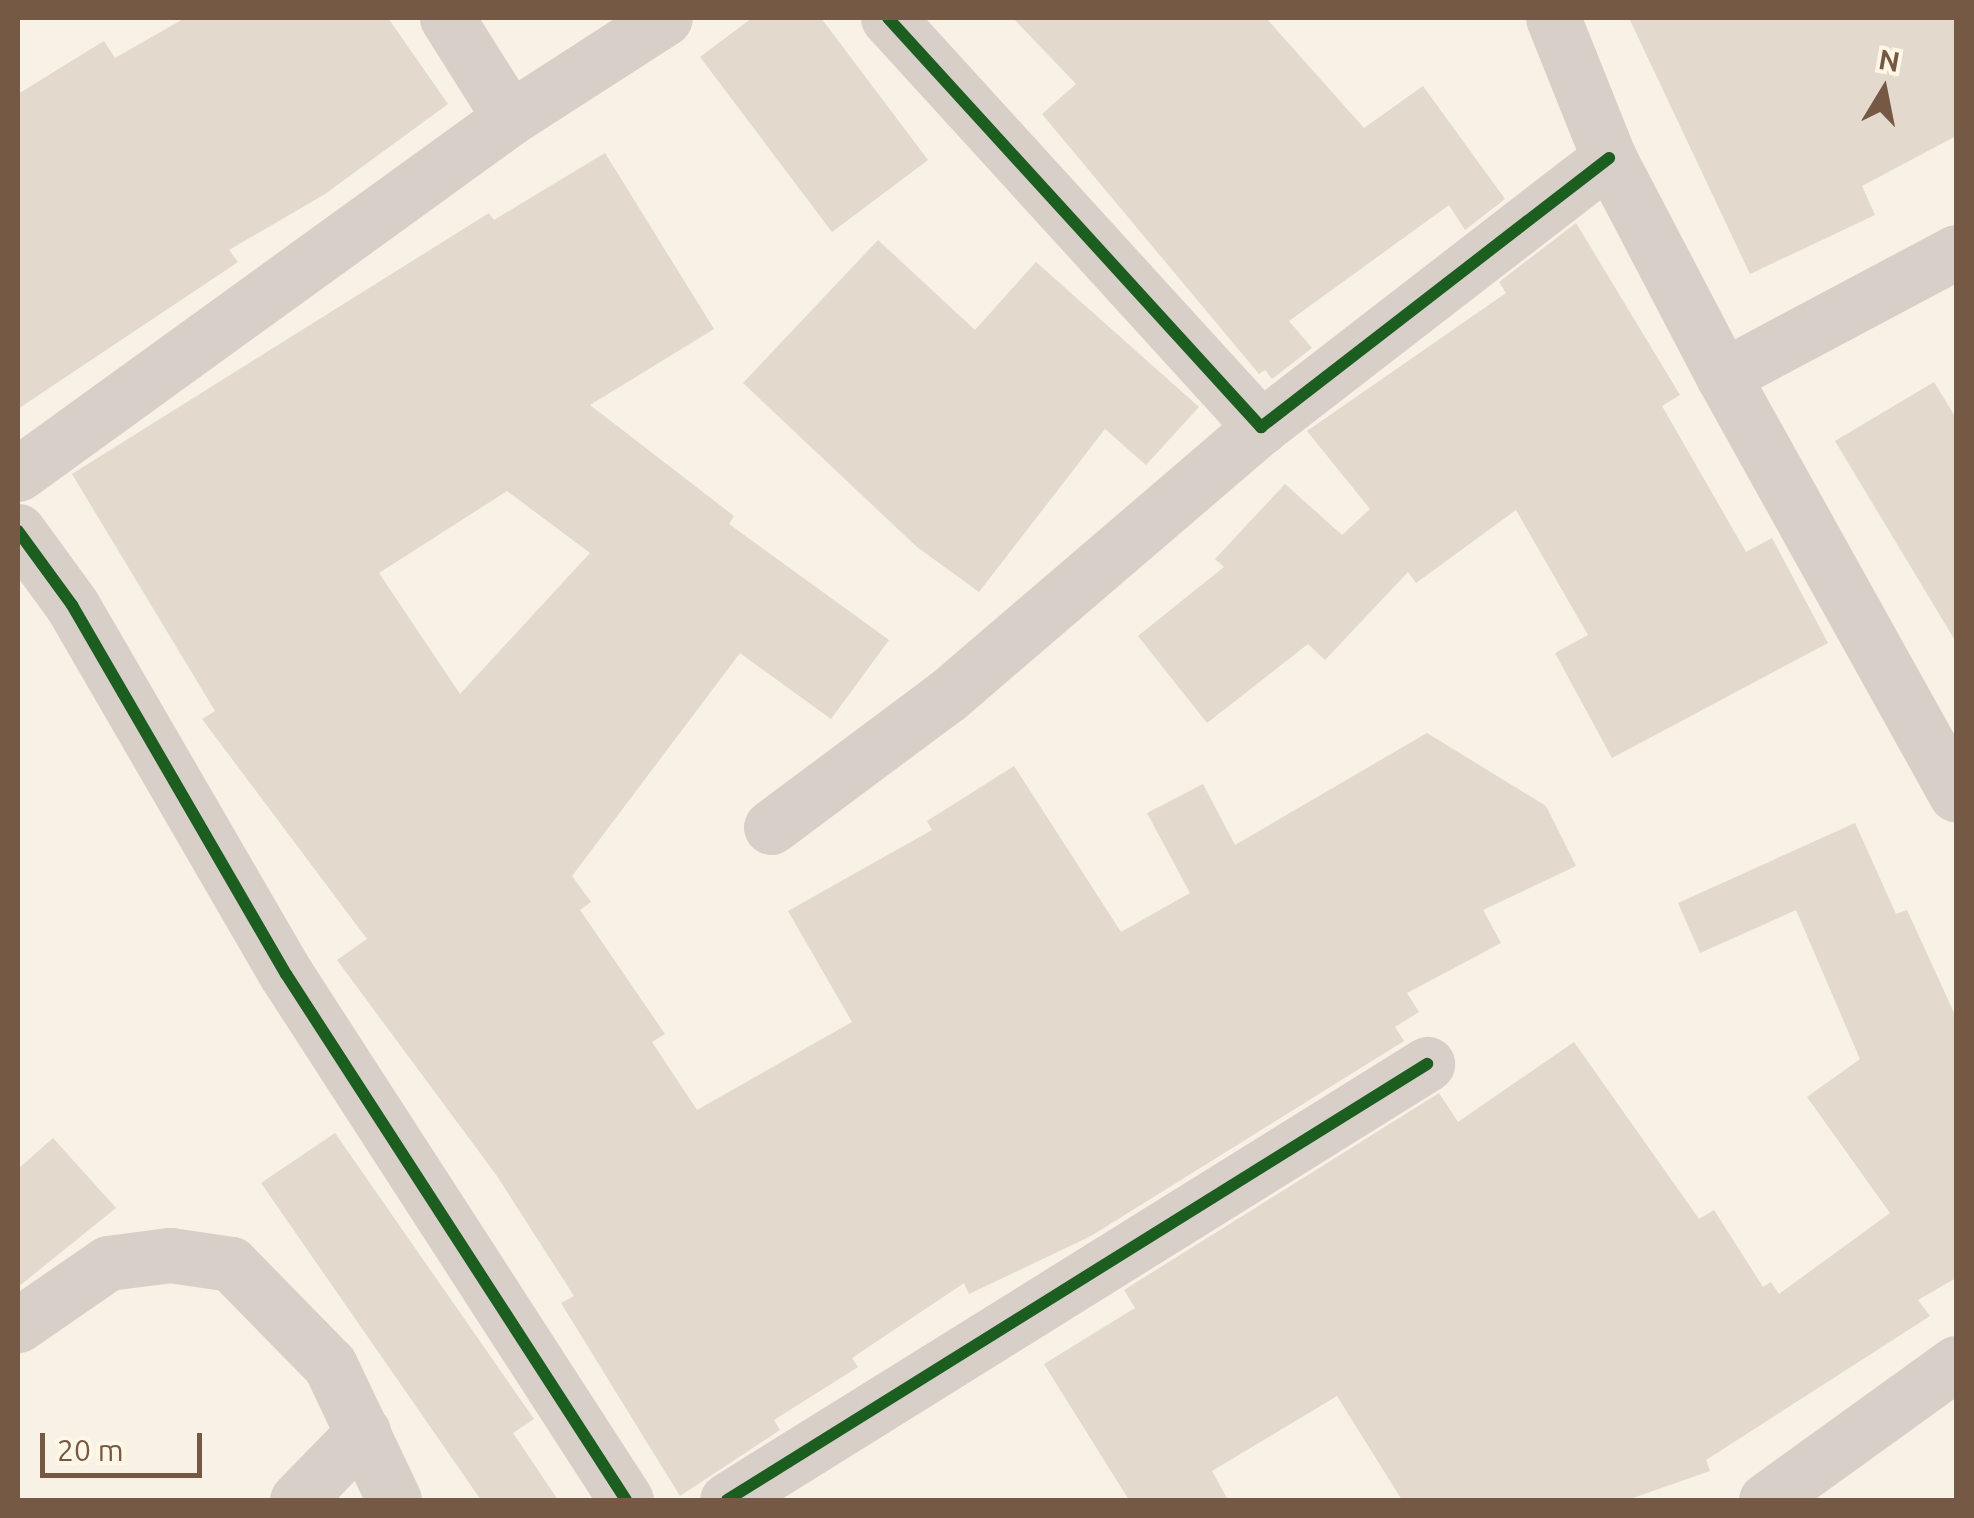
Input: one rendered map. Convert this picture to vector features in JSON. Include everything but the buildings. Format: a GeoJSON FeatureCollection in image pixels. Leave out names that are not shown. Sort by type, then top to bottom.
{"type":"FeatureCollection","features":[{"type":"Feature","properties":{"kind":"street"},"geometry":{"type":"LineString","coordinates":[[447,18],[510,118]]}},
{"type":"Feature","properties":{"kind":"street"},"geometry":{"type":"LineString","coordinates":[[18,474],[510,118],[665,18]]}},
{"type":"Feature","properties":{"kind":"street"},"geometry":{"type":"LineString","coordinates":[[888,18],[1261,427]]}},
{"type":"Feature","properties":{"kind":"street"},"geometry":{"type":"LineString","coordinates":[[1553,18],[1609,158],[1723,376],[1956,794]]}},
{"type":"Feature","properties":{"kind":"street"},"geometry":{"type":"LineString","coordinates":[[771,827],[947,696],[1261,427],[1609,158]]}},
{"type":"Feature","properties":{"kind":"street"},"geometry":{"type":"LineString","coordinates":[[1723,376],[1956,252]]}},
{"type":"Feature","properties":{"kind":"street"},"geometry":{"type":"LineString","coordinates":[[18,531],[72,605],[286,974],[626,1500]]}},
{"type":"Feature","properties":{"kind":"street"},"geometry":{"type":"LineString","coordinates":[[727,1500],[1427,1064]]}},
{"type":"Feature","properties":{"kind":"street"},"geometry":{"type":"LineString","coordinates":[[18,1326],[108,1263],[170,1256],[231,1264],[330,1365],[394,1500]]}},
{"type":"Feature","properties":{"kind":"street"},"geometry":{"type":"LineString","coordinates":[[1766,1500],[1956,1362]]}},
{"type":"Feature","properties":{"kind":"street"},"geometry":{"type":"LineString","coordinates":[[296,1500],[363,1432]]}},
{"type":"Feature","properties":{"kind":"cycle path"},"geometry":{"type":"LineString","coordinates":[[888,18],[1261,427],[1609,158]]}},
{"type":"Feature","properties":{"kind":"cycle path"},"geometry":{"type":"LineString","coordinates":[[18,531],[72,605],[286,974],[626,1500]]}},
{"type":"Feature","properties":{"kind":"cycle path"},"geometry":{"type":"LineString","coordinates":[[727,1500],[1427,1064]]}}]}
